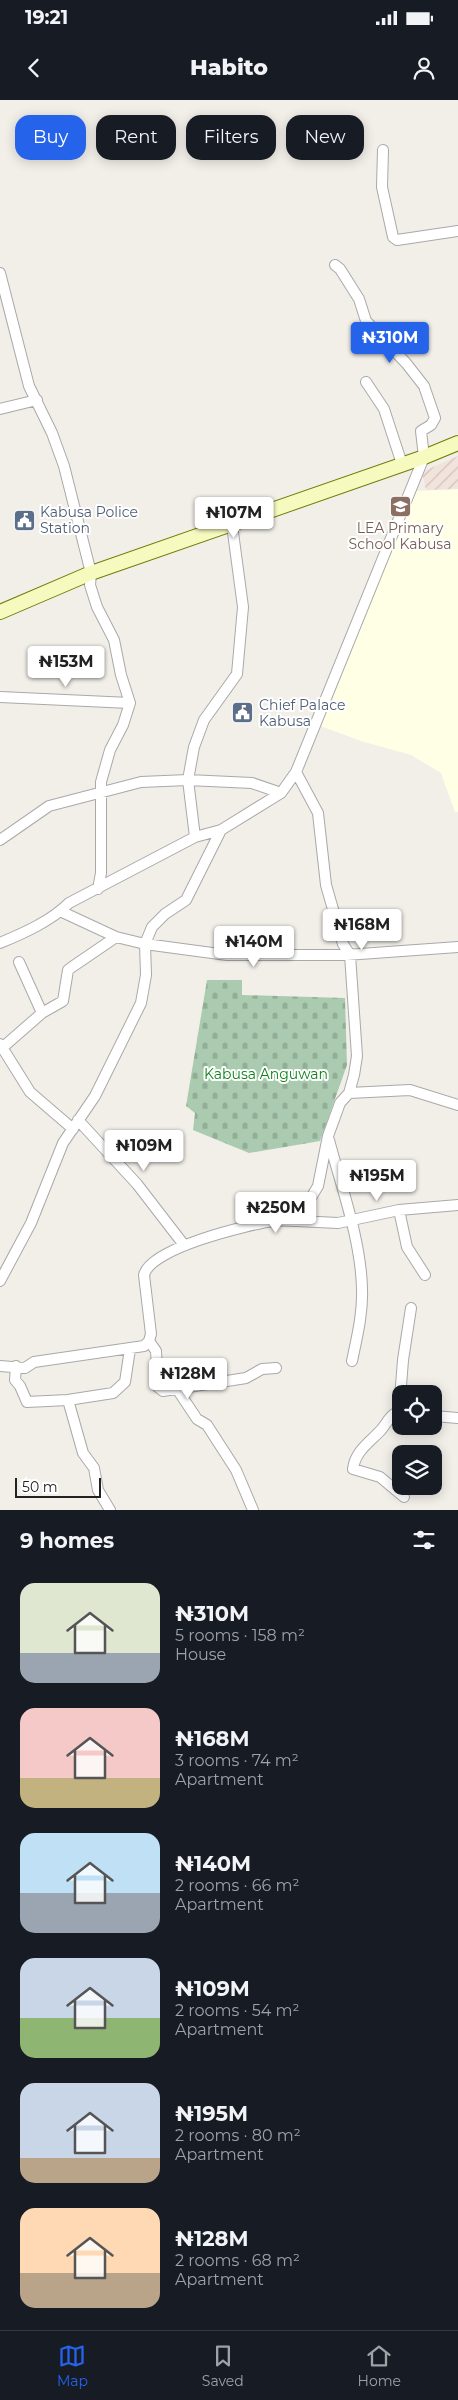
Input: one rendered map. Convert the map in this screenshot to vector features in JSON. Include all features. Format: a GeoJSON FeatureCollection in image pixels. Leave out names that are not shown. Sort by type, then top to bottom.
{"type":"FeatureCollection","features":[{"type":"Feature","properties":{"kind":"street"},"geometry":{"type":"LineString","coordinates":[[383,150],[382,187],[393,237],[397,240],[458,231]]}},
{"type":"Feature","properties":{"kind":"street"},"geometry":{"type":"LineString","coordinates":[[0,943],[22,934],[60,912],[69,903],[196,837],[221,830],[281,793],[296,772],[424,457],[421,431],[431,425],[434,418],[424,386],[406,362],[366,321],[359,299],[340,269],[335,265]]}},
{"type":"Feature","properties":{"kind":"street"},"geometry":{"type":"LineString","coordinates":[[0,273],[29,386],[37,400],[64,466],[91,573],[90,585],[97,607],[114,640],[130,703],[123,725],[110,750],[101,782],[101,873],[98,889]]}},
{"type":"Feature","properties":{"kind":"street"},"geometry":{"type":"LineString","coordinates":[[366,382],[384,409],[402,464]]}},
{"type":"Feature","properties":{"kind":"street"},"geometry":{"type":"LineString","coordinates":[[0,408],[37,400]]}},
{"type":"Feature","properties":{"kind":"street"},"geometry":{"type":"LineString","coordinates":[[0,612],[91,573],[424,457],[458,443]]}},
{"type":"Feature","properties":{"kind":"street"},"geometry":{"type":"LineString","coordinates":[[196,837],[188,780],[194,747],[204,720],[237,674],[243,608],[232,525]]}},
{"type":"Feature","properties":{"kind":"street"},"geometry":{"type":"LineString","coordinates":[[0,697],[130,703]]}},
{"type":"Feature","properties":{"kind":"street"},"geometry":{"type":"LineString","coordinates":[[296,772],[318,813],[326,885],[343,944],[350,955],[357,1056],[349,1093],[340,1103],[328,1136],[318,1186],[297,1221]]}},
{"type":"Feature","properties":{"kind":"street"},"geometry":{"type":"LineString","coordinates":[[0,840],[49,806],[141,782],[188,780],[252,783],[281,793]]}},
{"type":"Feature","properties":{"kind":"street"},"geometry":{"type":"LineString","coordinates":[[0,1281],[31,1223],[62,1143],[95,1096],[141,1003],[146,975],[144,944],[152,927],[165,914],[186,900],[221,830]]}},
{"type":"Feature","properties":{"kind":"street"},"geometry":{"type":"LineString","coordinates":[[60,912],[116,937],[144,944],[227,955],[350,955],[458,947]]}},
{"type":"Feature","properties":{"kind":"street"},"geometry":{"type":"LineString","coordinates":[[116,937],[68,970],[63,1001],[42,1013],[1,1046],[30,1092],[75,1125],[137,1184],[184,1245]]}},
{"type":"Feature","properties":{"kind":"street"},"geometry":{"type":"LineString","coordinates":[[19,962],[42,1013]]}},
{"type":"Feature","properties":{"kind":"street"},"geometry":{"type":"LineString","coordinates":[[349,1093],[410,1090],[458,1105]]}},
{"type":"Feature","properties":{"kind":"street"},"geometry":{"type":"LineString","coordinates":[[328,1136],[351,1221],[362,1289],[359,1328],[352,1361]]}},
{"type":"Feature","properties":{"kind":"street"},"geometry":{"type":"LineString","coordinates":[[0,1366],[25,1368],[34,1362],[130,1350],[144,1346],[149,1341],[151,1334],[145,1270],[160,1256],[184,1245],[218,1234],[274,1221],[351,1221],[399,1210],[458,1205]]}},
{"type":"Feature","properties":{"kind":"street"},"geometry":{"type":"LineString","coordinates":[[399,1210],[407,1247],[425,1275]]}},
{"type":"Feature","properties":{"kind":"street"},"geometry":{"type":"LineString","coordinates":[[402,1385],[410,1308]]}},
{"type":"Feature","properties":{"kind":"street"},"geometry":{"type":"LineString","coordinates":[[149,1341],[156,1351],[158,1388],[163,1391],[246,1378],[262,1369],[276,1368]]}},
{"type":"Feature","properties":{"kind":"street"},"geometry":{"type":"LineString","coordinates":[[16,1366],[15,1380],[20,1386],[27,1402],[68,1400],[113,1393],[124,1382],[130,1350]]}},
{"type":"Feature","properties":{"kind":"street"},"geometry":{"type":"LineString","coordinates":[[177,1390],[197,1419],[206,1426],[236,1470],[253,1510]]}},
{"type":"Feature","properties":{"kind":"street"},"geometry":{"type":"LineString","coordinates":[[68,1400],[83,1453],[94,1468],[98,1490],[110,1510]]}},
{"type":"Feature","properties":{"kind":"street"},"geometry":{"type":"LineString","coordinates":[[392,1415],[380,1432],[366,1443],[354,1463],[353,1469],[380,1478],[404,1497]]}},
{"type":"Feature","properties":{"kind":"street"},"geometry":{"type":"LineString","coordinates":[[442,1417],[458,1418]]}},
{"type":"Feature","properties":{"kind":"shaded area"},"geometry":{"type":"Polygon","coordinates":[[[458,456],[458,489],[426,490],[422,472],[458,456]]]}},
{"type":"Feature","properties":{"kind":"shaded area"},"geometry":{"type":"Polygon","coordinates":[[[458,489],[458,812],[455,812],[441,773],[411,755],[361,741],[315,724],[415,491],[458,489]]]}},
{"type":"Feature","properties":{"kind":"green space","name":"Kabusa Anguwan"},"geometry":{"type":"Polygon","coordinates":[[[207,980],[242,980],[242,995],[345,998],[347,1065],[320,1141],[249,1153],[193,1130],[195,1113],[186,1106],[207,980]]]}},
{"type":"Feature","properties":{"kind":"place","name":"LEA Primary School Kabusa"},"geometry":{"type":"Point","coordinates":[400,506]}},
{"type":"Feature","properties":{"kind":"place","name":"Kabusa Police Station"},"geometry":{"type":"Point","coordinates":[24,520]}},
{"type":"Feature","properties":{"kind":"place","name":"Chief Palace Kabusa"},"geometry":{"type":"Point","coordinates":[243,713]}}]}
